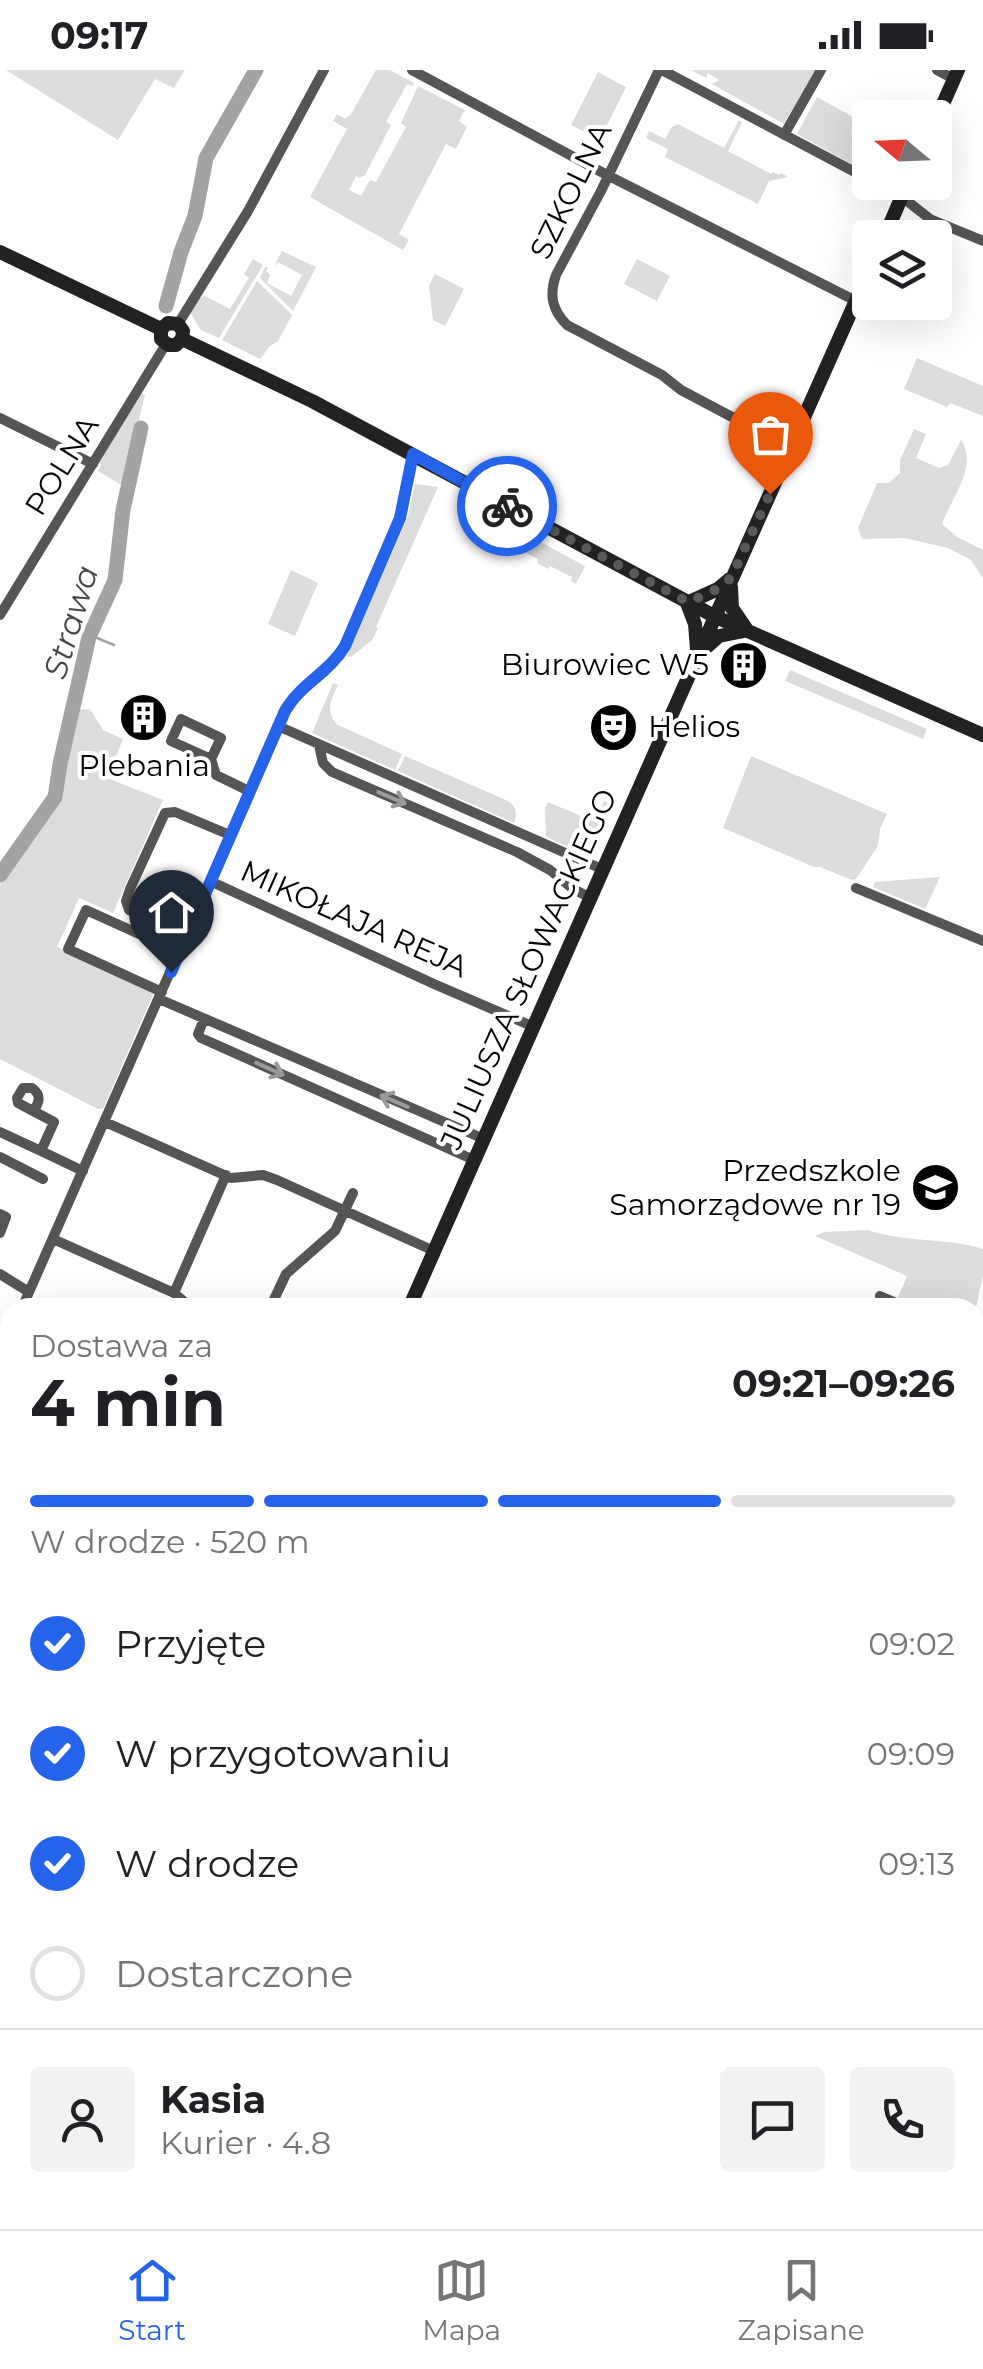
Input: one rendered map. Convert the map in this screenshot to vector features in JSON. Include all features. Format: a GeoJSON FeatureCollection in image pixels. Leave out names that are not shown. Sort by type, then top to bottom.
{"type":"FeatureCollection","features":[{"type":"Feature","properties":{"kind":"street"},"geometry":{"type":"LineString","coordinates":[[180,331],[324,70]]}},
{"type":"Feature","properties":{"kind":"street"},"geometry":{"type":"LineString","coordinates":[[412,70],[607,176],[852,299]]}},
{"type":"Feature","properties":{"kind":"street"},"geometry":{"type":"LineString","coordinates":[[661,70],[852,171]]}},
{"type":"Feature","properties":{"kind":"street","name":"SZKOLNA"},"geometry":{"type":"LineString","coordinates":[[661,70],[555,278],[552,294],[556,312],[568,325],[732,417]]}},
{"type":"Feature","properties":{"kind":"street"},"geometry":{"type":"LineString","coordinates":[[784,135],[821,70]]}},
{"type":"Feature","properties":{"kind":"street"},"geometry":{"type":"LineString","coordinates":[[937,70],[956,74],[945,100]]}},
{"type":"Feature","properties":{"kind":"street"},"geometry":{"type":"LineString","coordinates":[[906,200],[930,219],[983,241]]}},
{"type":"Feature","properties":{"kind":"street"},"geometry":{"type":"LineString","coordinates":[[0,252],[164,336],[168,323],[714,616],[983,734]]}},
{"type":"Feature","properties":{"kind":"street","name":"JULIUSZA SŁOWACKIEGO"},"geometry":{"type":"LineString","coordinates":[[414,1298],[852,310]]}},
{"type":"Feature","properties":{"kind":"street","name":"POLNA"},"geometry":{"type":"LineString","coordinates":[[0,615],[5,596],[93,464],[164,336]]}},
{"type":"Feature","properties":{"kind":"street"},"geometry":{"type":"LineString","coordinates":[[0,418],[93,464]]}},
{"type":"Feature","properties":{"kind":"street"},"geometry":{"type":"LineString","coordinates":[[27,1298],[278,726],[291,700],[335,661],[345,646],[400,518],[413,454]]}},
{"type":"Feature","properties":{"kind":"street"},"geometry":{"type":"LineString","coordinates":[[688,602],[731,578]]}},
{"type":"Feature","properties":{"kind":"street"},"geometry":{"type":"LineString","coordinates":[[731,578],[730,602],[748,631]]}},
{"type":"Feature","properties":{"kind":"street"},"geometry":{"type":"LineString","coordinates":[[688,602],[698,656]]}},
{"type":"Feature","properties":{"kind":"street"},"geometry":{"type":"LineString","coordinates":[[698,656],[720,636],[748,631]]}},
{"type":"Feature","properties":{"kind":"street"},"geometry":{"type":"LineString","coordinates":[[212,760],[172,741],[181,719],[221,738],[212,760],[216,776],[250,791]]}},
{"type":"Feature","properties":{"kind":"street"},"geometry":{"type":"LineString","coordinates":[[278,726],[604,870]]}},
{"type":"Feature","properties":{"kind":"street"},"geometry":{"type":"LineString","coordinates":[[319,745],[323,762],[332,772],[516,852],[591,898]]}},
{"type":"Feature","properties":{"kind":"street"},"geometry":{"type":"LineString","coordinates":[[186,937],[128,910],[130,890],[165,812],[175,812],[230,835]]}},
{"type":"Feature","properties":{"kind":"street"},"geometry":{"type":"LineString","coordinates":[[516,852],[522,834]]}},
{"type":"Feature","properties":{"kind":"street","name":"MIKOŁAJA REJA"},"geometry":{"type":"LineString","coordinates":[[210,881],[534,1027]]}},
{"type":"Feature","properties":{"kind":"street"},"geometry":{"type":"LineString","coordinates":[[856,888],[983,941]]}},
{"type":"Feature","properties":{"kind":"street"},"geometry":{"type":"LineString","coordinates":[[179,952],[86,910],[68,949],[204,1019],[484,1140]]}},
{"type":"Feature","properties":{"kind":"street"},"geometry":{"type":"LineString","coordinates":[[204,1019],[198,1034],[201,1038],[474,1160]]}},
{"type":"Feature","properties":{"kind":"street"},"geometry":{"type":"LineString","coordinates":[[342,1102],[350,1082]]}},
{"type":"Feature","properties":{"kind":"street"},"geometry":{"type":"LineString","coordinates":[[34,1111],[54,1122],[42,1151]]}},
{"type":"Feature","properties":{"kind":"street"},"geometry":{"type":"LineString","coordinates":[[106,1122],[231,1178],[270,1177],[434,1251]]}},
{"type":"Feature","properties":{"kind":"street"},"geometry":{"type":"LineString","coordinates":[[444,1147],[452,1126]]}},
{"type":"Feature","properties":{"kind":"street"},"geometry":{"type":"LineString","coordinates":[[0,1132],[84,1171]]}},
{"type":"Feature","properties":{"kind":"street"},"geometry":{"type":"LineString","coordinates":[[0,1158],[42,1178]]}},
{"type":"Feature","properties":{"kind":"street"},"geometry":{"type":"LineString","coordinates":[[174,1294],[226,1176]]}},
{"type":"Feature","properties":{"kind":"street"},"geometry":{"type":"LineString","coordinates":[[275,1298],[286,1274],[335,1231],[353,1193]]}},
{"type":"Feature","properties":{"kind":"street"},"geometry":{"type":"LineString","coordinates":[[0,1214],[6,1217],[0,1233]]}},
{"type":"Feature","properties":{"kind":"street"},"geometry":{"type":"LineString","coordinates":[[53,1239],[179,1298]]}},
{"type":"Feature","properties":{"kind":"street"},"geometry":{"type":"LineString","coordinates":[[0,1274],[30,1292]]}},
{"type":"Feature","properties":{"kind":"street"},"geometry":{"type":"LineString","coordinates":[[880,1296],[885,1298]]}},
{"type":"Feature","properties":{"kind":"shaded area"},"geometry":{"type":"Polygon","coordinates":[[[6,70],[185,70],[174,88],[155,79],[118,140],[6,70]]]}},
{"type":"Feature","properties":{"kind":"shaded area"},"geometry":{"type":"Polygon","coordinates":[[[376,70],[390,70],[414,83],[407,84],[386,122],[391,125],[365,175],[356,176],[349,190],[361,196],[370,180],[376,182],[406,127],[401,123],[418,86],[465,110],[459,121],[467,127],[456,149],[446,144],[399,234],[409,240],[403,250],[310,197],[347,129],[333,121],[337,114],[345,119],[351,114],[376,70]]]}},
{"type":"Feature","properties":{"kind":"shaded area"},"geometry":{"type":"Polygon","coordinates":[[[691,70],[816,70],[784,124],[712,84],[719,80],[708,73],[706,78],[691,70]]]}},
{"type":"Feature","properties":{"kind":"shaded area"},"geometry":{"type":"Polygon","coordinates":[[[598,72],[626,87],[600,139],[571,125],[598,72]]]}},
{"type":"Feature","properties":{"kind":"shaded area"},"geometry":{"type":"Polygon","coordinates":[[[817,97],[852,116],[852,164],[797,134],[817,97]]]}},
{"type":"Feature","properties":{"kind":"shaded area"},"geometry":{"type":"Polygon","coordinates":[[[739,120],[742,122],[728,151],[771,174],[788,177],[769,181],[758,204],[665,157],[668,149],[646,138],[649,131],[665,139],[678,124],[724,148],[739,120]]]}},
{"type":"Feature","properties":{"kind":"shaded area"},"geometry":{"type":"Polygon","coordinates":[[[282,251],[316,267],[293,311],[260,278],[268,267],[267,283],[291,296],[302,275],[278,262],[274,267],[282,251]]]}},
{"type":"Feature","properties":{"kind":"shaded area"},"geometry":{"type":"Polygon","coordinates":[[[253,259],[263,265],[219,338],[201,330],[190,312],[199,298],[205,296],[230,309],[249,278],[244,274],[253,259]]]}},
{"type":"Feature","properties":{"kind":"shaded area"},"geometry":{"type":"Polygon","coordinates":[[[637,259],[670,276],[657,301],[624,284],[637,259]]]}},
{"type":"Feature","properties":{"kind":"shaded area"},"geometry":{"type":"Polygon","coordinates":[[[435,274],[464,289],[445,326],[433,320],[429,286],[435,274]]]}},
{"type":"Feature","properties":{"kind":"shaded area"},"geometry":{"type":"Polygon","coordinates":[[[257,281],[292,315],[278,341],[260,359],[222,340],[257,281]]]}},
{"type":"Feature","properties":{"kind":"shaded area"},"geometry":{"type":"Polygon","coordinates":[[[917,358],[983,386],[983,416],[950,403],[947,407],[904,389],[917,358]]]}},
{"type":"Feature","properties":{"kind":"shaded area"},"geometry":{"type":"Polygon","coordinates":[[[141,393],[145,395],[123,486],[98,471],[99,463],[141,393]]]}},
{"type":"Feature","properties":{"kind":"shaded area"},"geometry":{"type":"Polygon","coordinates":[[[914,429],[926,434],[916,458],[939,468],[948,465],[961,440],[966,450],[965,472],[942,524],[983,550],[983,578],[971,560],[948,548],[905,538],[862,539],[858,528],[877,483],[889,483],[900,473],[900,460],[914,429]]]}},
{"type":"Feature","properties":{"kind":"shaded area"},"geometry":{"type":"Polygon","coordinates":[[[415,484],[438,487],[372,640],[347,656],[408,516],[415,484]]]}},
{"type":"Feature","properties":{"kind":"shaded area"},"geometry":{"type":"Polygon","coordinates":[[[495,521],[585,566],[576,584],[572,577],[497,542],[495,521]]]}},
{"type":"Feature","properties":{"kind":"shaded area"},"geometry":{"type":"Polygon","coordinates":[[[291,570],[318,583],[295,636],[268,624],[291,570]]]}},
{"type":"Feature","properties":{"kind":"shaded area"},"geometry":{"type":"Polygon","coordinates":[[[790,670],[927,729],[923,739],[785,681],[790,670]]]}},
{"type":"Feature","properties":{"kind":"shaded area"},"geometry":{"type":"Polygon","coordinates":[[[333,683],[338,685],[330,706],[334,720],[402,754],[395,770],[312,733],[333,683]]]}},
{"type":"Feature","properties":{"kind":"shaded area"},"geometry":{"type":"Polygon","coordinates":[[[90,709],[103,730],[123,739],[107,778],[163,800],[113,913],[79,898],[57,947],[155,990],[103,1109],[0,1059],[0,884],[57,799],[75,710],[90,709]]]}},
{"type":"Feature","properties":{"kind":"shaded area"},"geometry":{"type":"Polygon","coordinates":[[[405,756],[508,801],[516,811],[514,823],[398,771],[405,756]]]}},
{"type":"Feature","properties":{"kind":"shaded area"},"geometry":{"type":"Polygon","coordinates":[[[751,756],[887,814],[878,846],[856,879],[814,867],[723,828],[751,756]]]}},
{"type":"Feature","properties":{"kind":"shaded area"},"geometry":{"type":"Polygon","coordinates":[[[604,801],[613,805],[589,856],[546,837],[548,802],[595,822],[604,801]]]}},
{"type":"Feature","properties":{"kind":"shaded area"},"geometry":{"type":"Polygon","coordinates":[[[940,877],[925,909],[873,887],[875,882],[940,877]]]}},
{"type":"Feature","properties":{"kind":"shaded area"},"geometry":{"type":"Polygon","coordinates":[[[868,1230],[983,1249],[978,1298],[898,1298],[907,1276],[815,1236],[868,1230]]]}},
{"type":"Feature","properties":{"kind":"waterway","name":"Strawa"},"geometry":{"type":"LineString","coordinates":[[166,306],[195,216],[206,158],[256,70]]}},
{"type":"Feature","properties":{"kind":"waterway","name":"Strawa"},"geometry":{"type":"LineString","coordinates":[[0,875],[55,797],[89,637],[115,580],[123,510],[141,428]]}},
{"type":"Feature","properties":{"kind":"waterway"},"geometry":{"type":"LineString","coordinates":[[90,635],[114,645]]}},
{"type":"Feature","properties":{"kind":"way so far"},"geometry":{"type":"LineString","coordinates":[[507,506],[688,602],[702,598],[731,578],[770,494]]}},
{"type":"Feature","properties":{"kind":"place","name":"Biurowiec W5"},"geometry":{"type":"Point","coordinates":[744,665]}},
{"type":"Feature","properties":{"kind":"place","name":"Plebania"},"geometry":{"type":"Point","coordinates":[144,717]}},
{"type":"Feature","properties":{"kind":"place","name":"Helios"},"geometry":{"type":"Point","coordinates":[613,727]}},
{"type":"Feature","properties":{"kind":"place","name":"Przedszkole Samorządowe nr 19"},"geometry":{"type":"Point","coordinates":[936,1188]}},
{"type":"Feature","properties":{"kind":"route"},"geometry":{"type":"LineString","coordinates":[[171,972],[285,711],[291,700],[335,661],[345,646],[400,518],[413,454],[507,506]]}}]}
